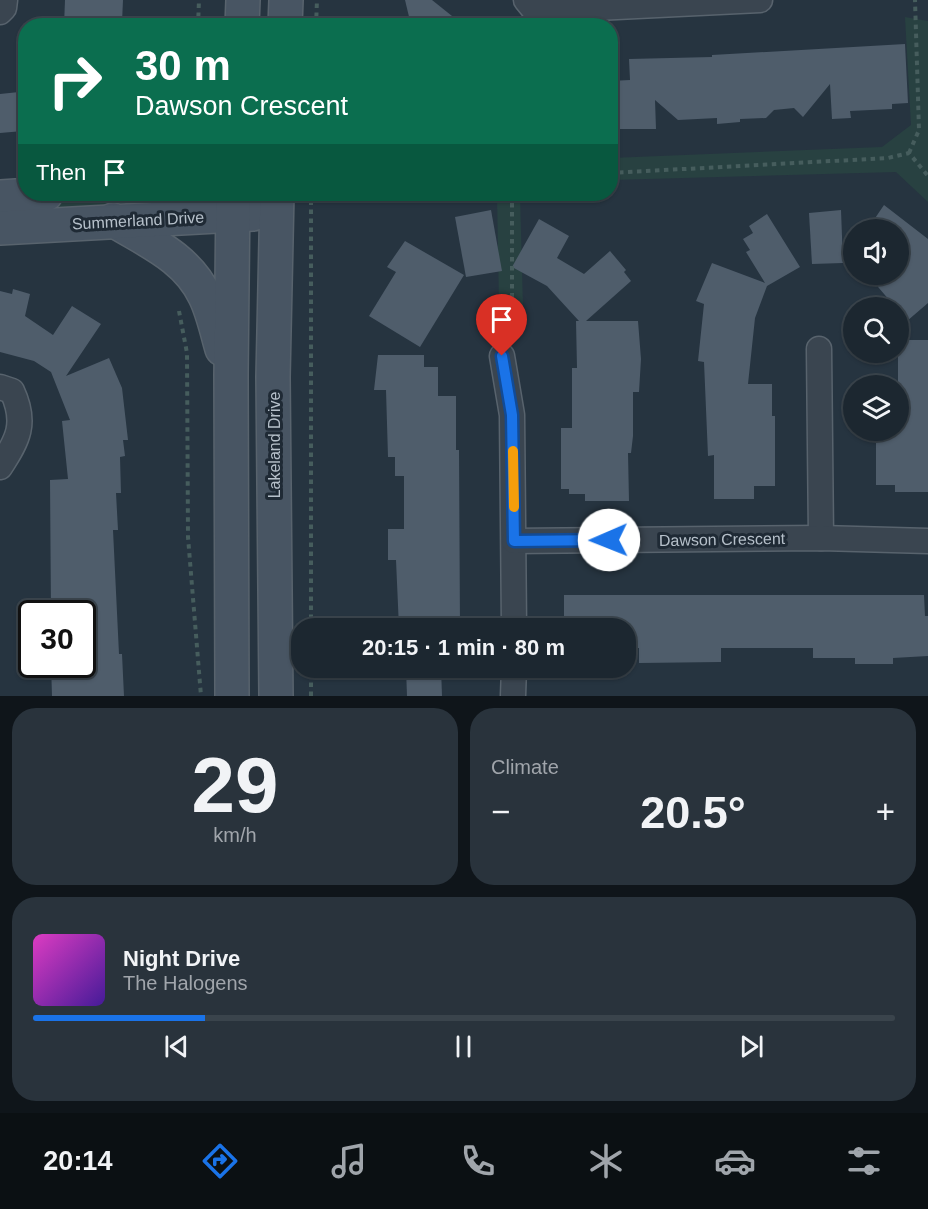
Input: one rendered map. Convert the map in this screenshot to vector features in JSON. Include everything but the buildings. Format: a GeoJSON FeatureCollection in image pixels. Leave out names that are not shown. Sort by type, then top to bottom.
{"type":"FeatureCollection","features":[{"type":"Feature","properties":{"kind":"main road"},"geometry":{"type":"LineString","coordinates":[[242,18],[243,0]]}},
{"type":"Feature","properties":{"kind":"main road"},"geometry":{"type":"LineString","coordinates":[[285,18],[286,0]]}},
{"type":"Feature","properties":{"kind":"main road"},"geometry":{"type":"LineString","coordinates":[[0,197],[18,196]]}},
{"type":"Feature","properties":{"kind":"main road","name":"Summerland Drive"},"geometry":{"type":"LineString","coordinates":[[0,228],[112,220],[233,204],[277,203]]}},
{"type":"Feature","properties":{"kind":"main road","name":"Lakeland Drive"},"geometry":{"type":"LineString","coordinates":[[276,696],[273,377],[277,203]]}},
{"type":"Feature","properties":{"kind":"main road"},"geometry":{"type":"LineString","coordinates":[[232,696],[233,204]]}},
{"type":"Feature","properties":{"kind":"main road"},"geometry":{"type":"LineString","coordinates":[[112,220],[180,261],[192,273],[205,296],[231,375]]}},
{"type":"Feature","properties":{"kind":"street"},"geometry":{"type":"LineString","coordinates":[[0,12],[4,8],[5,0]]}},
{"type":"Feature","properties":{"kind":"street"},"geometry":{"type":"LineString","coordinates":[[526,0],[536,11],[760,0]]}},
{"type":"Feature","properties":{"kind":"street"},"geometry":{"type":"LineString","coordinates":[[819,350],[821,538]]}},
{"type":"Feature","properties":{"kind":"street"},"geometry":{"type":"LineString","coordinates":[[502,356],[512,415],[514,618]]}},
{"type":"Feature","properties":{"kind":"street"},"geometry":{"type":"LineString","coordinates":[[0,387],[12,392],[20,408],[20,430],[0,467]]}},
{"type":"Feature","properties":{"kind":"street","name":"Dawson Crescent"},"geometry":{"type":"LineString","coordinates":[[514,541],[821,538],[928,541]]}},
{"type":"Feature","properties":{"kind":"street"},"geometry":{"type":"LineString","coordinates":[[513,696],[514,678]]}},
{"type":"Feature","properties":{"kind":"path"},"geometry":{"type":"LineString","coordinates":[[198,18],[199,0]]}},
{"type":"Feature","properties":{"kind":"path"},"geometry":{"type":"LineString","coordinates":[[316,18],[317,0]]}},
{"type":"Feature","properties":{"kind":"path"},"geometry":{"type":"LineString","coordinates":[[909,153],[919,130],[915,0]]}},
{"type":"Feature","properties":{"kind":"path"},"geometry":{"type":"LineString","coordinates":[[618,173],[888,158],[909,153]]}},
{"type":"Feature","properties":{"kind":"path"},"geometry":{"type":"LineString","coordinates":[[909,153],[928,176]]}},
{"type":"Feature","properties":{"kind":"path"},"geometry":{"type":"LineString","coordinates":[[310,201],[310,618]]}},
{"type":"Feature","properties":{"kind":"path"},"geometry":{"type":"LineString","coordinates":[[502,356],[512,302],[512,201]]}},
{"type":"Feature","properties":{"kind":"path"},"geometry":{"type":"LineString","coordinates":[[177,302],[186,353],[188,537],[201,696]]}},
{"type":"Feature","properties":{"kind":"path"},"geometry":{"type":"LineString","coordinates":[[310,678],[310,696]]}},
{"type":"Feature","properties":{"kind":"green space"},"geometry":{"type":"Polygon","coordinates":[[[905,17],[928,21],[928,202],[896,172],[618,180],[618,158],[882,147],[911,125],[905,17]]]}},
{"type":"Feature","properties":{"kind":"green space"},"geometry":{"type":"Polygon","coordinates":[[[40,201],[194,201],[0,214],[22,202],[40,201]]]}},
{"type":"Feature","properties":{"kind":"green space"},"geometry":{"type":"Polygon","coordinates":[[[497,201],[520,201],[523,307],[499,304],[497,201]]]}},
{"type":"Feature","properties":{"kind":"slow traffic"},"geometry":{"type":"LineString","coordinates":[[513,451],[514,507]]}},
{"type":"Feature","properties":{"kind":"route"},"geometry":{"type":"LineString","coordinates":[[502,356],[512,415],[514,541],[609,540]]}}]}
